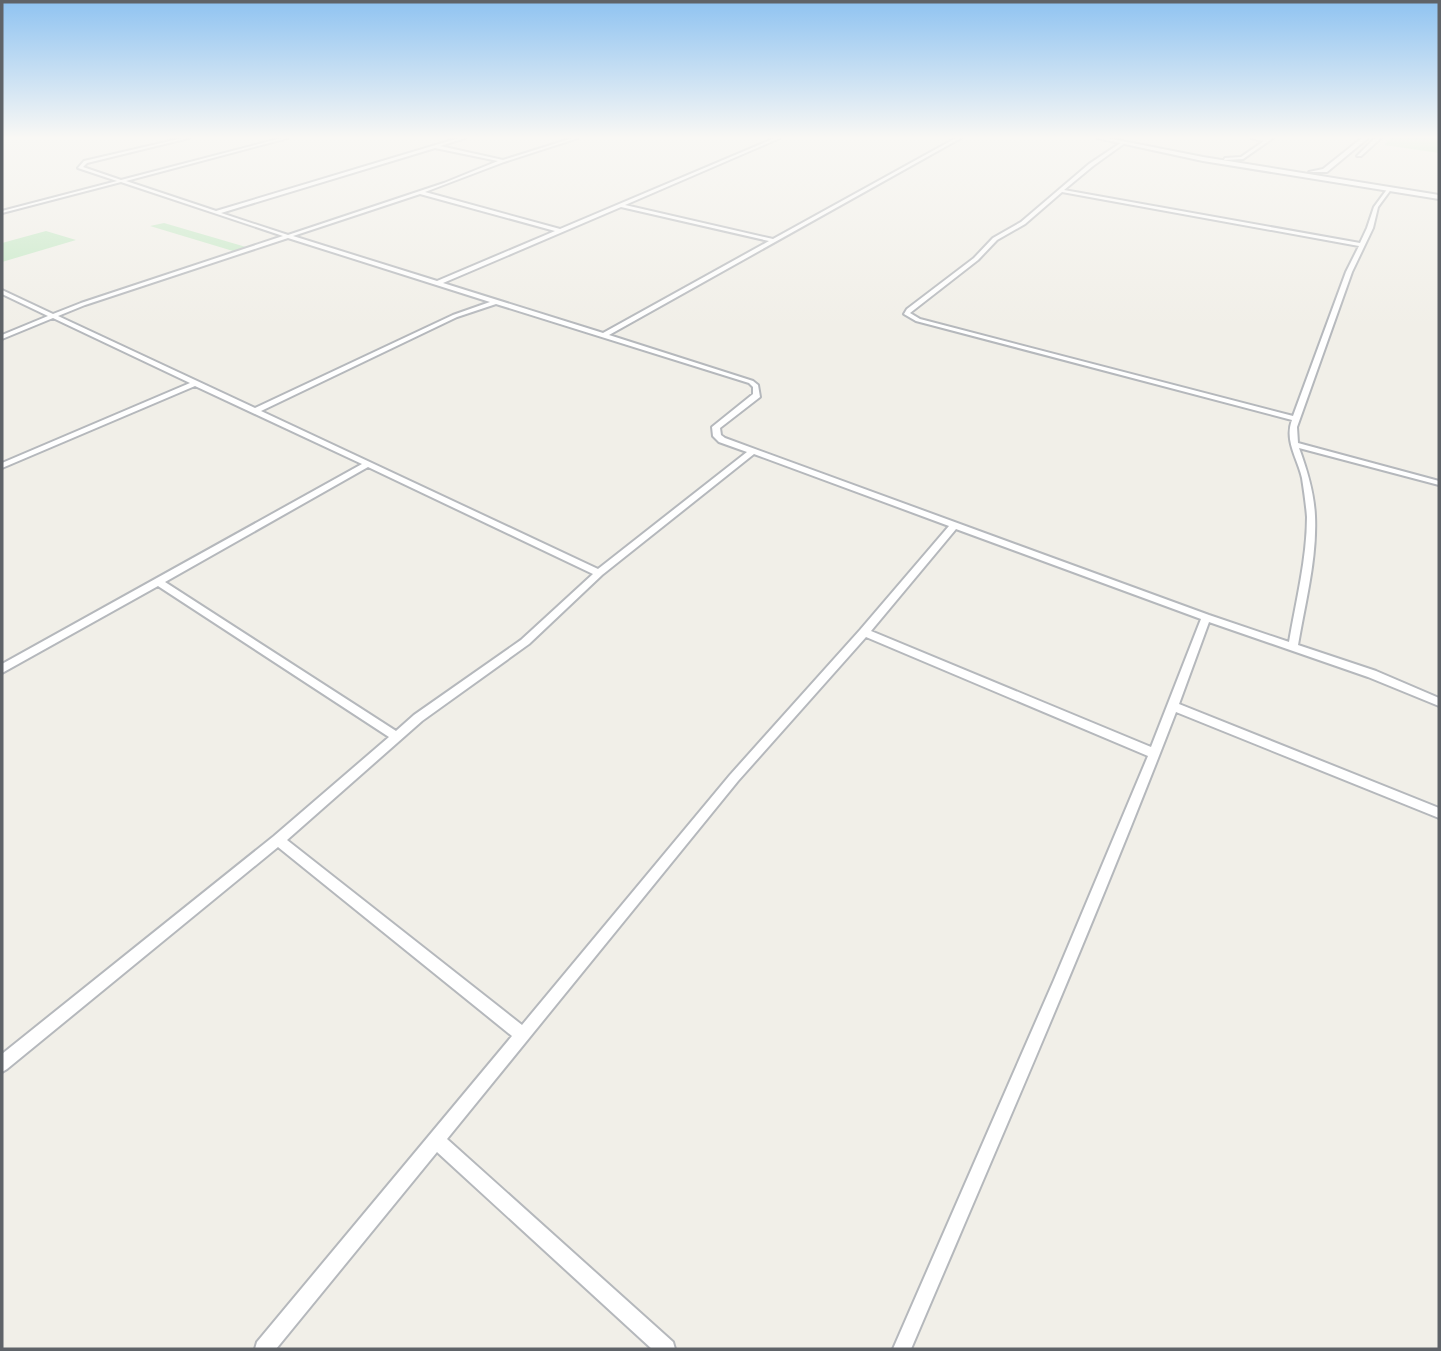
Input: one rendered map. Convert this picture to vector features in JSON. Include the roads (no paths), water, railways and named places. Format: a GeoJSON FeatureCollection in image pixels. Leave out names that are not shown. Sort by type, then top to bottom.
{"type":"FeatureCollection","features":[{"type":"Feature","properties":{"kind":"street"},"geometry":{"type":"LineString","coordinates":[[2,212],[44,201]]}},
{"type":"Feature","properties":{"kind":"street"},"geometry":{"type":"LineString","coordinates":[[180,201],[744,379],[756,386],[757,395],[720,423],[715,432],[722,440],[1206,617],[1372,674],[1439,702]]}},
{"type":"Feature","properties":{"kind":"street"},"geometry":{"type":"LineString","coordinates":[[215,213],[254,201]]}},
{"type":"Feature","properties":{"kind":"street"},"geometry":{"type":"LineString","coordinates":[[2,337],[52,315],[392,201]]}},
{"type":"Feature","properties":{"kind":"street"},"geometry":{"type":"LineString","coordinates":[[453,201],[561,231]]}},
{"type":"Feature","properties":{"kind":"street"},"geometry":{"type":"LineString","coordinates":[[438,283],[629,201]]}},
{"type":"Feature","properties":{"kind":"street"},"geometry":{"type":"LineString","coordinates":[[607,334],[846,201]]}},
{"type":"Feature","properties":{"kind":"street"},"geometry":{"type":"LineString","coordinates":[[1050,201],[1023,223],[995,239],[980,256],[907,314],[918,320],[1295,419]]}},
{"type":"Feature","properties":{"kind":"street"},"geometry":{"type":"LineString","coordinates":[[1118,201],[1361,245]]}},
{"type":"Feature","properties":{"kind":"street"},"geometry":{"type":"LineString","coordinates":[[1293,647],[1308,558],[1311,516],[1305,474],[1294,444],[1295,419],[1345,281],[1381,201]]}},
{"type":"Feature","properties":{"kind":"street"},"geometry":{"type":"LineString","coordinates":[[620,205],[774,241]]}},
{"type":"Feature","properties":{"kind":"street"},"geometry":{"type":"LineString","coordinates":[[2,292],[599,573]]}},
{"type":"Feature","properties":{"kind":"street"},"geometry":{"type":"LineString","coordinates":[[256,411],[455,316],[499,301]]}},
{"type":"Feature","properties":{"kind":"street"},"geometry":{"type":"LineString","coordinates":[[2,466],[196,383]]}},
{"type":"Feature","properties":{"kind":"street"},"geometry":{"type":"LineString","coordinates":[[1294,444],[1439,484]]}},
{"type":"Feature","properties":{"kind":"street"},"geometry":{"type":"LineString","coordinates":[[2,1064],[278,840],[396,736],[525,642],[599,573],[753,452]]}},
{"type":"Feature","properties":{"kind":"street"},"geometry":{"type":"LineString","coordinates":[[2,669],[368,464]]}},
{"type":"Feature","properties":{"kind":"street"},"geometry":{"type":"LineString","coordinates":[[264,1349],[734,778],[864,632],[954,525]]}},
{"type":"Feature","properties":{"kind":"street"},"geometry":{"type":"LineString","coordinates":[[158,581],[396,736]]}},
{"type":"Feature","properties":{"kind":"street"},"geometry":{"type":"LineString","coordinates":[[902,1349],[1079,942],[1174,706],[1206,617]]}},
{"type":"Feature","properties":{"kind":"street"},"geometry":{"type":"LineString","coordinates":[[864,632],[1155,754]]}},
{"type":"Feature","properties":{"kind":"street"},"geometry":{"type":"LineString","coordinates":[[1174,706],[1439,813]]}},
{"type":"Feature","properties":{"kind":"street"},"geometry":{"type":"LineString","coordinates":[[278,840],[523,1035]]}},
{"type":"Feature","properties":{"kind":"street"},"geometry":{"type":"LineString","coordinates":[[436,1140],[666,1349]]}}]}
